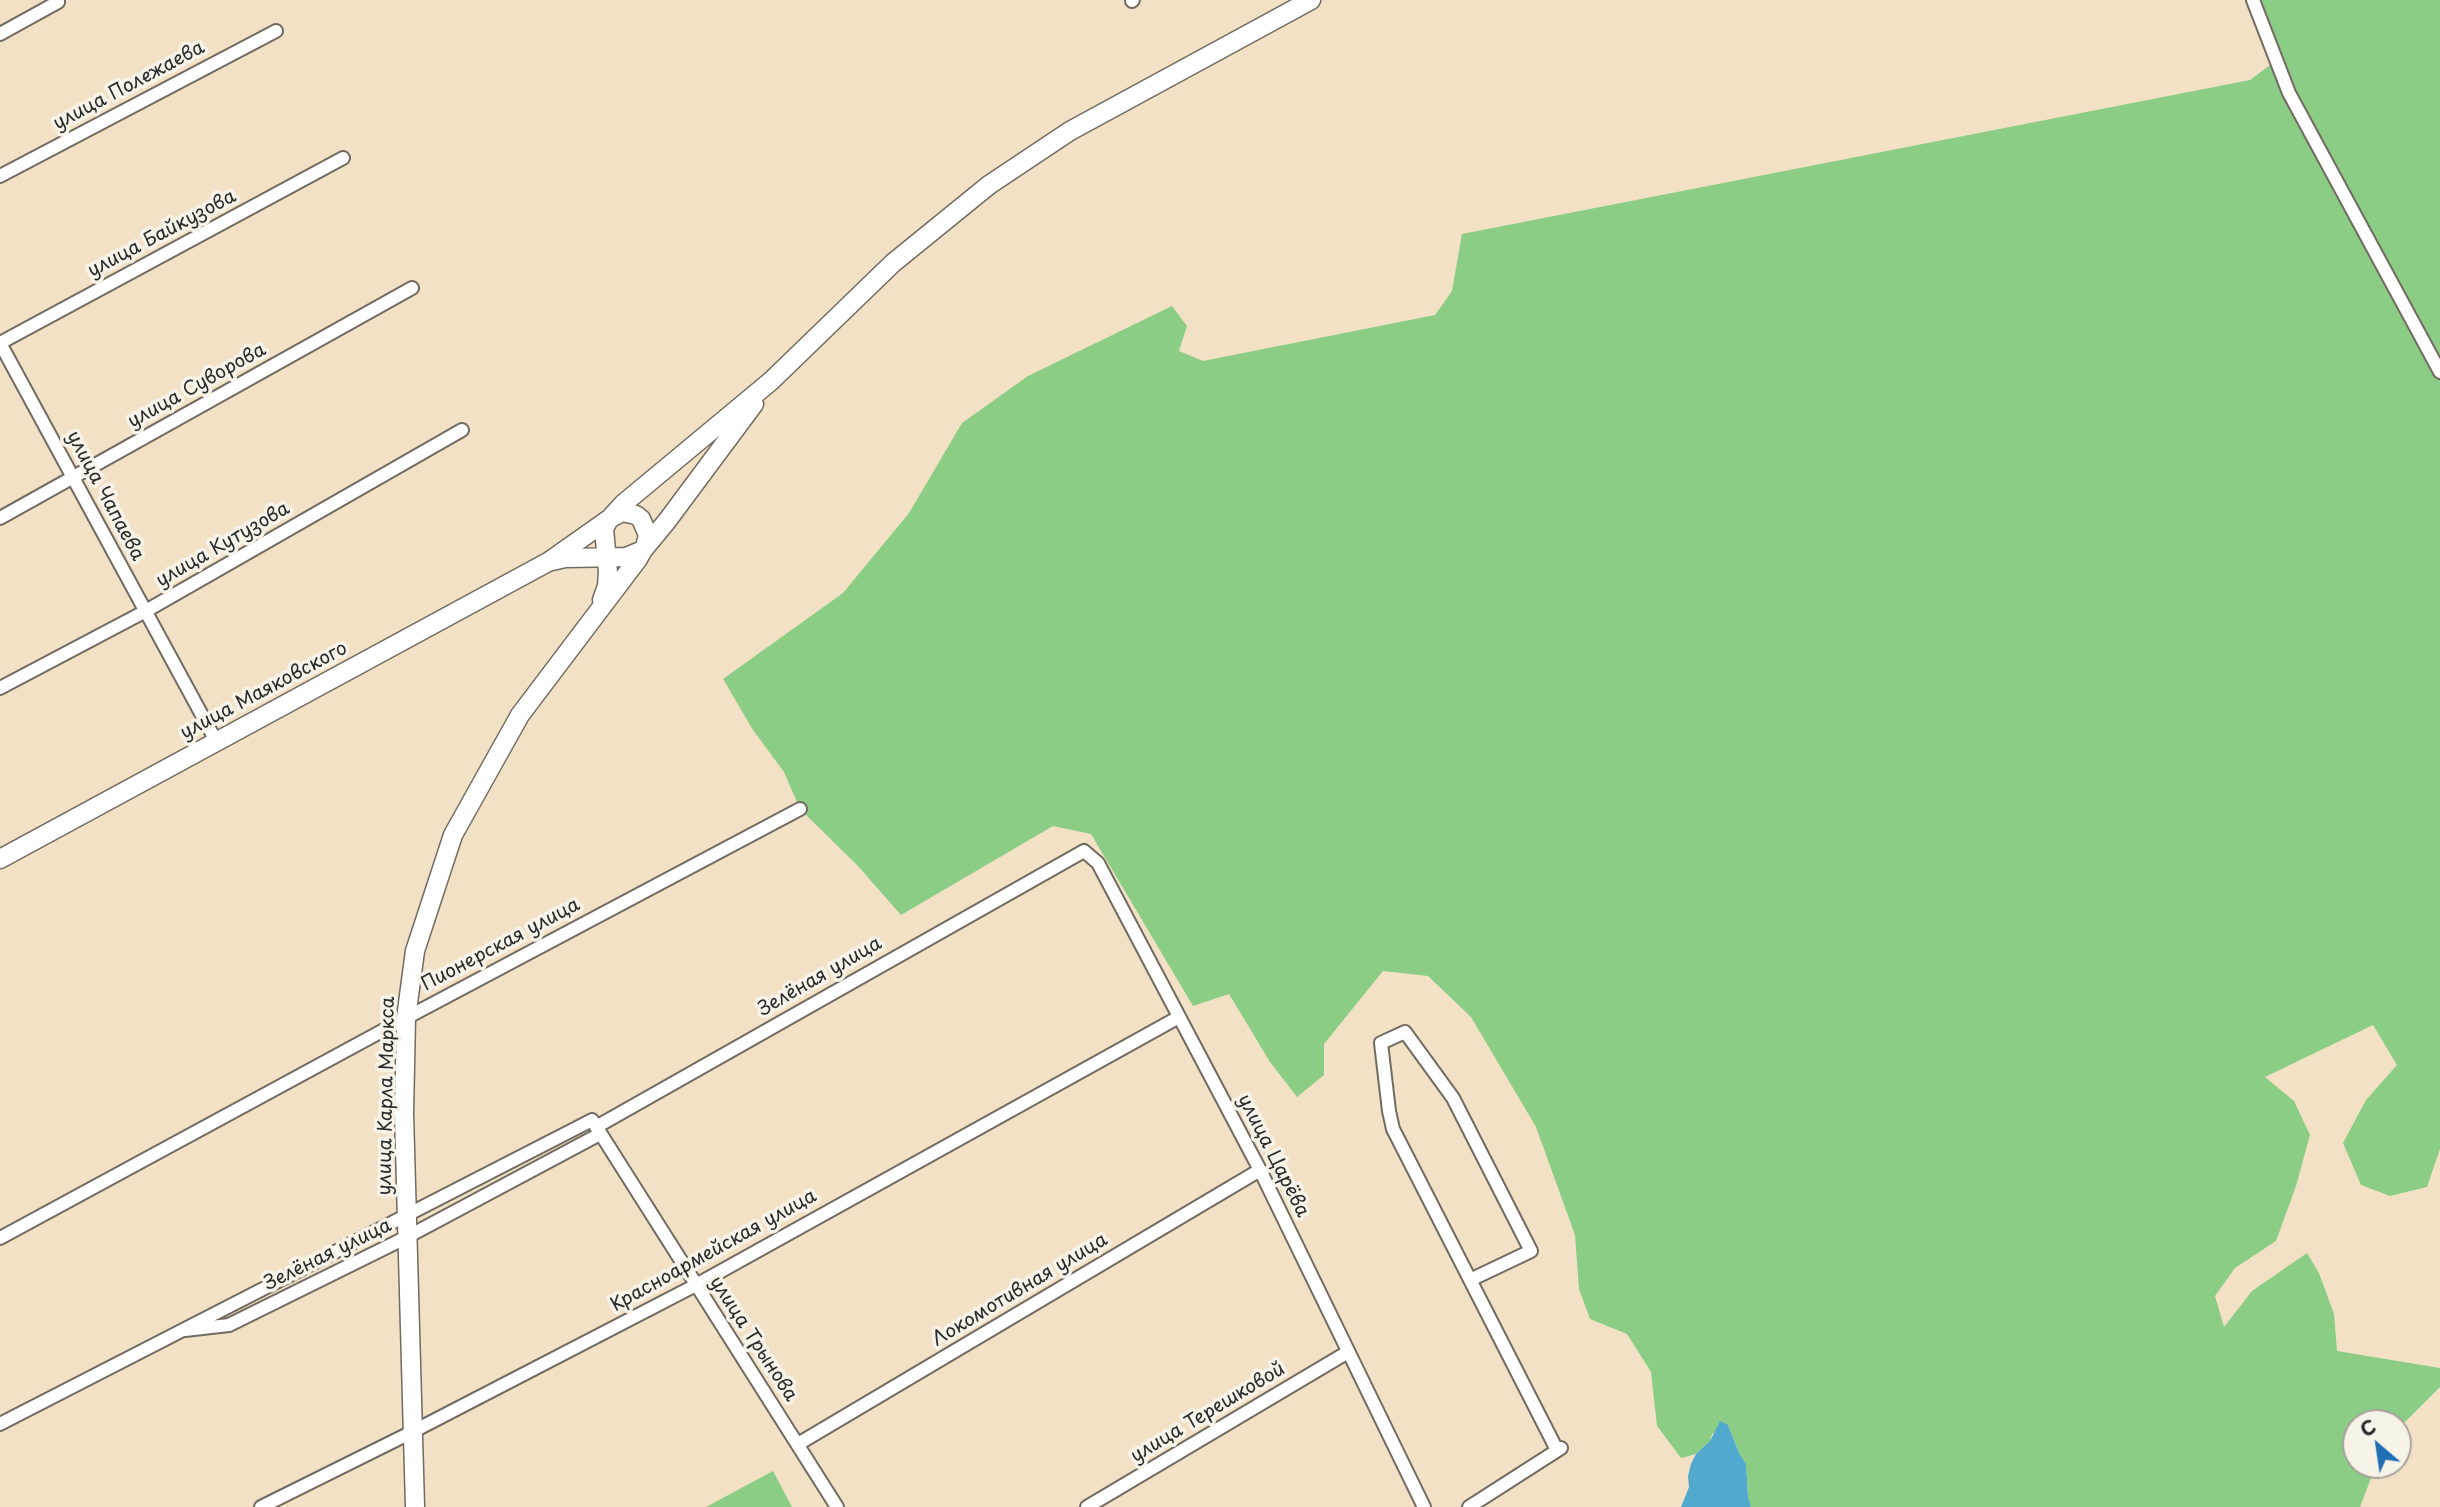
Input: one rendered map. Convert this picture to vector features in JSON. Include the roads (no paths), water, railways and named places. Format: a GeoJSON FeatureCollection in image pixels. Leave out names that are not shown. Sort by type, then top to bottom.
{"type":"FeatureCollection","features":[{"type":"Feature","properties":{"kind":"main road"},"geometry":{"type":"LineString","coordinates":[[771,381],[871,283],[989,185],[1070,131],[1311,0]]}},
{"type":"Feature","properties":{"kind":"main road","name":"улица Маяковского"},"geometry":{"type":"LineString","coordinates":[[0,859],[548,562],[611,517],[623,504],[771,381]]}},
{"type":"Feature","properties":{"kind":"main road","name":"улица Карла Маркса"},"geometry":{"type":"LineString","coordinates":[[415,1507],[404,1113],[406,1018],[415,951],[453,835],[520,715],[771,381]]}},
{"type":"Feature","properties":{"kind":"main road"},"geometry":{"type":"LineString","coordinates":[[629,512],[641,519],[648,535],[644,548],[626,557],[610,551],[604,529],[611,517],[629,512]]}},
{"type":"Feature","properties":{"kind":"main road","name":"улица Маяковского"},"geometry":{"type":"LineString","coordinates":[[548,562],[610,551]]}},
{"type":"Feature","properties":{"kind":"main road","name":"улица Карла Маркса"},"geometry":{"type":"LineString","coordinates":[[598,610],[607,586],[610,551]]}},
{"type":"Feature","properties":{"kind":"street"},"geometry":{"type":"LineString","coordinates":[[2253,0],[2290,93],[2440,372]]}},
{"type":"Feature","properties":{"kind":"street"},"geometry":{"type":"LineString","coordinates":[[0,34],[58,2]]}},
{"type":"Feature","properties":{"kind":"street","name":"улица Полежаева"},"geometry":{"type":"LineString","coordinates":[[0,176],[276,31]]}},
{"type":"Feature","properties":{"kind":"street","name":"улица Байкузова"},"geometry":{"type":"LineString","coordinates":[[0,343],[343,158]]}},
{"type":"Feature","properties":{"kind":"street","name":"улица Суворова"},"geometry":{"type":"LineString","coordinates":[[0,518],[412,288]]}},
{"type":"Feature","properties":{"kind":"street","name":"улица Чапаева"},"geometry":{"type":"LineString","coordinates":[[0,343],[216,741]]}},
{"type":"Feature","properties":{"kind":"street","name":"улица Кутузова"},"geometry":{"type":"LineString","coordinates":[[0,688],[144,612],[462,430]]}},
{"type":"Feature","properties":{"kind":"street","name":"Пионерская улица"},"geometry":{"type":"LineString","coordinates":[[0,1238],[800,809]]}},
{"type":"Feature","properties":{"kind":"street","name":"улица Царёва"},"geometry":{"type":"LineString","coordinates":[[1064,861],[1084,851],[1098,863],[1261,1170],[1424,1507]]}},
{"type":"Feature","properties":{"kind":"street","name":"Зелёная улица"},"geometry":{"type":"LineString","coordinates":[[178,1331],[229,1325],[407,1237],[1064,861]]}},
{"type":"Feature","properties":{"kind":"street","name":"Красноармейская улица"},"geometry":{"type":"LineString","coordinates":[[261,1507],[412,1433],[696,1285],[1179,1017]]}},
{"type":"Feature","properties":{"kind":"street"},"geometry":{"type":"LineString","coordinates":[[1469,1507],[1559,1449],[1470,1280],[1393,1129],[1381,1043],[1405,1032],[1453,1098],[1531,1251],[1470,1280]]}},
{"type":"Feature","properties":{"kind":"street","name":"Зелёная улица"},"geometry":{"type":"LineString","coordinates":[[0,1424],[405,1216],[596,1127]]}},
{"type":"Feature","properties":{"kind":"street","name":"улица Трынова"},"geometry":{"type":"LineString","coordinates":[[596,1127],[837,1507]]}},
{"type":"Feature","properties":{"kind":"street","name":"Локомотивная улица"},"geometry":{"type":"LineString","coordinates":[[798,1444],[1261,1170]]}},
{"type":"Feature","properties":{"kind":"street","name":"улица Терешковой"},"geometry":{"type":"LineString","coordinates":[[1087,1507],[1348,1352]]}},
{"type":"Feature","properties":{"kind":"water"},"geometry":{"type":"Polygon","coordinates":[[[1720,1421],[1728,1425],[1746,1464],[1751,1507],[1681,1507],[1689,1487],[1691,1464],[1696,1454],[1710,1441],[1720,1421]]]}}]}
